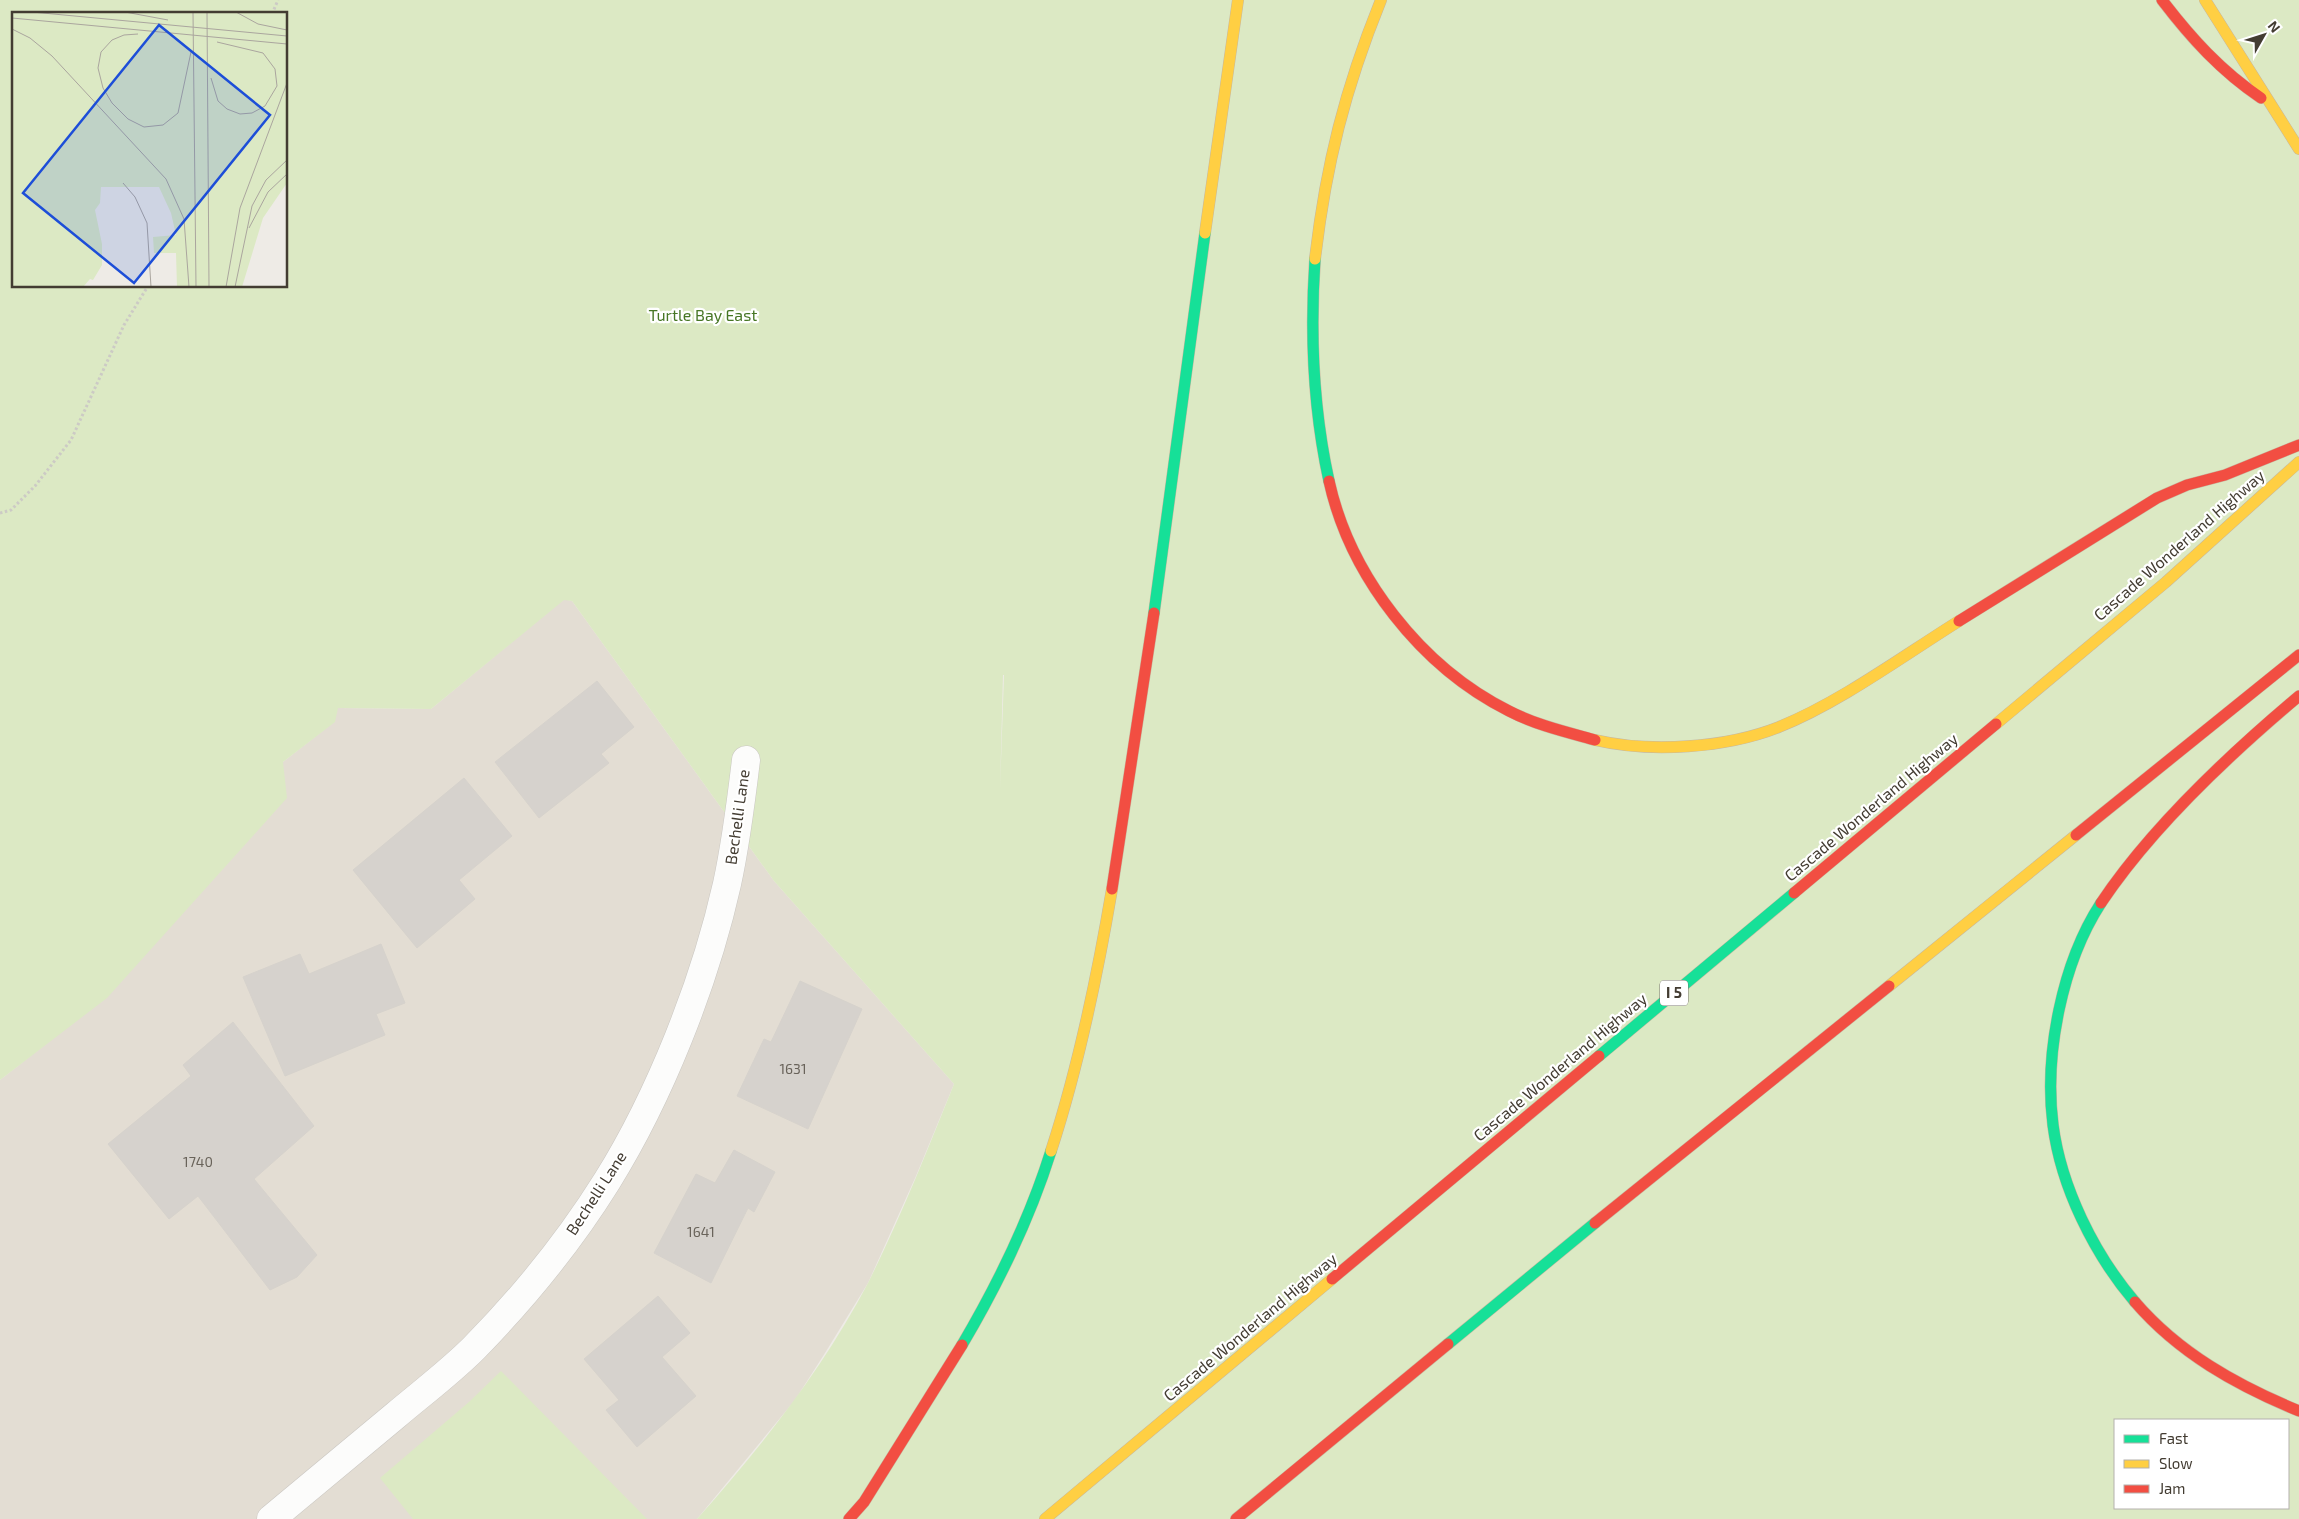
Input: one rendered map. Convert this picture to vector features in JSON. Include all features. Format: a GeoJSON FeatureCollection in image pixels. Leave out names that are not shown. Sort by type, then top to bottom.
{"type":"FeatureCollection","features":[{"type":"Feature","properties":{"kind":"highway"},"geometry":{"type":"LineString","coordinates":[[849,1519],[864,1502],[946,1375],[1004,1269],[1047,1166],[1070,1090],[1088,1018],[1105,932],[1148,665],[1172,474],[1238,0]]}},
{"type":"Feature","properties":{"kind":"highway"},"geometry":{"type":"LineString","coordinates":[[1381,0],[1352,72],[1325,180],[1316,255],[1312,323],[1313,373],[1323,455],[1331,490],[1353,552],[1384,604],[1442,664],[1495,704],[1519,716],[1580,736],[1629,746],[1696,744],[1760,733],[1791,721],[1832,700],[2157,498],[2187,485],[2225,475],[2299,445]]}},
{"type":"Feature","properties":{"kind":"highway"},"geometry":{"type":"LineString","coordinates":[[2162,0],[2196,45],[2233,80],[2270,103]]}},
{"type":"Feature","properties":{"kind":"highway"},"geometry":{"type":"LineString","coordinates":[[2205,0],[2299,149]]}},
{"type":"Feature","properties":{"kind":"highway","name":"Cascade Wonderland Highway"},"geometry":{"type":"LineString","coordinates":[[1045,1519],[2166,582],[2299,462]]}},
{"type":"Feature","properties":{"kind":"highway"},"geometry":{"type":"LineString","coordinates":[[1236,1519],[1576,1239],[2299,655]]}},
{"type":"Feature","properties":{"kind":"highway"},"geometry":{"type":"LineString","coordinates":[[2299,696],[2201,786],[2140,851],[2096,910],[2084,933],[2071,966],[2062,1000],[2053,1058],[2053,1126],[2065,1173],[2082,1221],[2103,1257],[2149,1318],[2171,1339],[2230,1380],[2264,1397],[2299,1411]]}},
{"type":"Feature","properties":{"kind":"street","name":"Bechelli Lane"},"geometry":{"type":"LineString","coordinates":[[271,1519],[472,1350],[521,1298],[548,1264],[608,1180],[635,1130],[674,1049],[709,951],[727,884],[739,821],[746,760]]}},
{"type":"Feature","properties":{"kind":"path"},"geometry":{"type":"LineString","coordinates":[[273,12],[278,0]]}},
{"type":"Feature","properties":{"kind":"path"},"geometry":{"type":"LineString","coordinates":[[0,513],[11,510],[35,486],[71,440],[124,325],[147,288]]}},
{"type":"Feature","properties":{"kind":"shaded area"},"geometry":{"type":"Polygon","coordinates":[[[564,599],[572,601],[774,881],[954,1084],[916,1176],[868,1283],[795,1400],[697,1519],[0,1519],[0,1080],[42,1047],[283,762],[334,722],[337,708],[431,709],[564,599]]]}},
{"type":"Feature","properties":{"kind":"green space","name":"Turtle Bay East"},"geometry":{"type":"Polygon","coordinates":[[[0,0],[2299,0],[2299,1519],[697,1519],[790,1406],[850,1315],[868,1283],[891,1234],[954,1084],[774,881],[572,601],[564,600],[431,709],[338,708],[335,722],[283,762],[287,798],[107,998],[0,1080],[0,0]],[[1003,675],[1000,790],[1004,675],[1003,675]]]}},
{"type":"Feature","properties":{"kind":"green space"},"geometry":{"type":"Polygon","coordinates":[[[501,1371],[647,1519],[413,1519],[380,1478],[469,1402],[501,1371]]]}},
{"type":"Feature","properties":{"kind":"building"},"geometry":{"type":"Polygon","coordinates":[[[597,681],[634,727],[601,754],[609,763],[539,818],[495,762],[597,681]]]}},
{"type":"Feature","properties":{"kind":"building"},"geometry":{"type":"Polygon","coordinates":[[[464,778],[512,836],[459,880],[475,899],[417,948],[353,870],[464,778]]]}},
{"type":"Feature","properties":{"kind":"building"},"geometry":{"type":"Polygon","coordinates":[[[381,944],[405,1003],[376,1014],[385,1035],[285,1076],[243,977],[300,954],[309,974],[381,944]]]}},
{"type":"Feature","properties":{"kind":"building"},"geometry":{"type":"Polygon","coordinates":[[[800,981],[862,1009],[808,1129],[737,1096],[764,1039],[771,1042],[800,981]]]}},
{"type":"Feature","properties":{"kind":"building"},"geometry":{"type":"Polygon","coordinates":[[[233,1022],[314,1126],[254,1179],[317,1255],[297,1277],[270,1290],[198,1196],[169,1219],[108,1144],[191,1076],[183,1065],[233,1022]]]}},
{"type":"Feature","properties":{"kind":"building"},"geometry":{"type":"Polygon","coordinates":[[[734,1150],[775,1172],[754,1212],[748,1208],[711,1283],[654,1253],[696,1174],[715,1183],[734,1150]]]}},
{"type":"Feature","properties":{"kind":"building"},"geometry":{"type":"Polygon","coordinates":[[[658,1296],[690,1333],[662,1357],[696,1396],[637,1447],[606,1410],[619,1400],[584,1359],[658,1296]]]}},
{"type":"Feature","properties":{"kind":"traffic: fast"},"geometry":{"type":"LineString","coordinates":[[1154,613],[1205,233]]}},
{"type":"Feature","properties":{"kind":"traffic: fast"},"geometry":{"type":"LineString","coordinates":[[1315,259],[1314,370],[1319,426],[1329,481]]}},
{"type":"Feature","properties":{"kind":"traffic: fast"},"geometry":{"type":"LineString","coordinates":[[1599,1056],[1794,893]]}},
{"type":"Feature","properties":{"kind":"traffic: fast"},"geometry":{"type":"LineString","coordinates":[[2101,903],[2087,927],[2076,953],[2066,981],[2059,1010],[2051,1069],[2053,1125],[2063,1172],[2082,1219],[2106,1263],[2135,1302]]}},
{"type":"Feature","properties":{"kind":"traffic: fast"},"geometry":{"type":"LineString","coordinates":[[962,1345],[1012,1250],[1043,1176],[1051,1151]]}},
{"type":"Feature","properties":{"kind":"traffic: fast"},"geometry":{"type":"LineString","coordinates":[[1448,1344],[1595,1223]]}},
{"type":"Feature","properties":{"kind":"traffic: slow"},"geometry":{"type":"LineString","coordinates":[[1205,233],[1238,0]]}},
{"type":"Feature","properties":{"kind":"traffic: slow"},"geometry":{"type":"LineString","coordinates":[[1315,259],[1325,191],[1339,127],[1357,65],[1381,0]]}},
{"type":"Feature","properties":{"kind":"traffic: slow"},"geometry":{"type":"LineString","coordinates":[[2205,0],[2299,149]]}},
{"type":"Feature","properties":{"kind":"traffic: slow"},"geometry":{"type":"LineString","coordinates":[[1996,724],[2166,582],[2299,462]]}},
{"type":"Feature","properties":{"kind":"traffic: slow"},"geometry":{"type":"LineString","coordinates":[[1595,740],[1617,744],[1664,747],[1712,744],[1758,734],[1779,727],[1825,705],[1959,621]]}},
{"type":"Feature","properties":{"kind":"traffic: slow"},"geometry":{"type":"LineString","coordinates":[[1889,986],[2076,835]]}},
{"type":"Feature","properties":{"kind":"traffic: slow"},"geometry":{"type":"LineString","coordinates":[[1051,1151],[1086,1021],[1112,889]]}},
{"type":"Feature","properties":{"kind":"traffic: slow"},"geometry":{"type":"LineString","coordinates":[[1045,1519],[1332,1279]]}},
{"type":"Feature","properties":{"kind":"traffic: jam"},"geometry":{"type":"LineString","coordinates":[[2162,0],[2207,53],[2246,88],[2261,98]]}},
{"type":"Feature","properties":{"kind":"traffic: jam"},"geometry":{"type":"LineString","coordinates":[[1959,621],[2157,498],[2187,485],[2225,475],[2299,445]]}},
{"type":"Feature","properties":{"kind":"traffic: jam"},"geometry":{"type":"LineString","coordinates":[[1329,481],[1339,516],[1354,551],[1372,584],[1394,615],[1419,644],[1447,670],[1477,692],[1509,711],[1540,724],[1595,740]]}},
{"type":"Feature","properties":{"kind":"traffic: jam"},"geometry":{"type":"LineString","coordinates":[[1112,889],[1154,613]]}},
{"type":"Feature","properties":{"kind":"traffic: jam"},"geometry":{"type":"LineString","coordinates":[[2076,835],[2299,655]]}},
{"type":"Feature","properties":{"kind":"traffic: jam"},"geometry":{"type":"LineString","coordinates":[[2101,903],[2143,847],[2167,820],[2219,767],[2299,696]]}},
{"type":"Feature","properties":{"kind":"traffic: jam"},"geometry":{"type":"LineString","coordinates":[[1794,893],[1996,724]]}},
{"type":"Feature","properties":{"kind":"traffic: jam"},"geometry":{"type":"LineString","coordinates":[[1595,1223],[1889,986]]}},
{"type":"Feature","properties":{"kind":"traffic: jam"},"geometry":{"type":"LineString","coordinates":[[1332,1279],[1599,1056]]}},
{"type":"Feature","properties":{"kind":"traffic: jam"},"geometry":{"type":"LineString","coordinates":[[2135,1302],[2170,1337],[2210,1366],[2231,1379],[2299,1411]]}},
{"type":"Feature","properties":{"kind":"traffic: jam"},"geometry":{"type":"LineString","coordinates":[[1236,1519],[1448,1344]]}},
{"type":"Feature","properties":{"kind":"traffic: jam"},"geometry":{"type":"LineString","coordinates":[[849,1519],[864,1502],[962,1345]]}}]}
